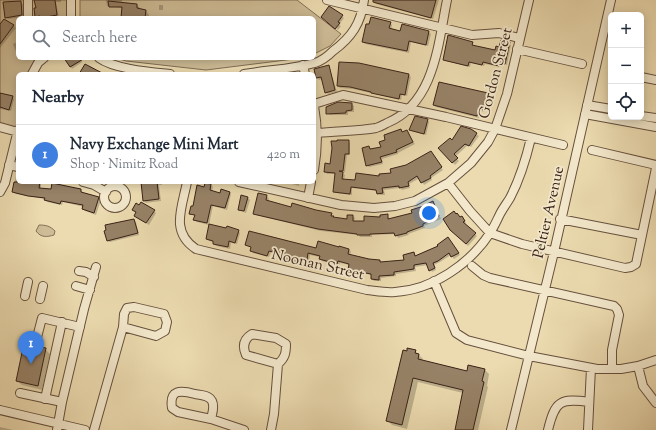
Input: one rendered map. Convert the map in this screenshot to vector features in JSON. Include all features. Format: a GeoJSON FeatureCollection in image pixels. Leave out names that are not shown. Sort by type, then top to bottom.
{"type":"FeatureCollection","features":[{"type":"Feature","properties":{"kind":"street"},"geometry":{"type":"LineString","coordinates":[[28,0],[28,16]]}},
{"type":"Feature","properties":{"kind":"street"},"geometry":{"type":"LineString","coordinates":[[71,0],[71,16]]}},
{"type":"Feature","properties":{"kind":"street"},"geometry":{"type":"LineString","coordinates":[[327,0],[472,35],[499,33],[519,38]]}},
{"type":"Feature","properties":{"kind":"street"},"geometry":{"type":"LineString","coordinates":[[257,72],[303,65],[316,62],[328,56],[347,40],[358,25],[364,0]]}},
{"type":"Feature","properties":{"kind":"street"},"geometry":{"type":"LineString","coordinates":[[318,133],[376,128],[396,119],[409,109],[423,92],[433,70],[447,0]]}},
{"type":"Feature","properties":{"kind":"street","name":"Gordon Street"},"geometry":{"type":"LineString","coordinates":[[248,184],[351,207],[374,208],[395,206],[415,201],[448,183],[471,163],[488,142],[495,129],[507,94],[529,0]]}},
{"type":"Feature","properties":{"kind":"street","name":"Peltier Avenue"},"geometry":{"type":"LineString","coordinates":[[511,430],[554,252],[560,219],[611,0]]}},
{"type":"Feature","properties":{"kind":"street"},"geometry":{"type":"LineString","coordinates":[[517,49],[582,64]]}},
{"type":"Feature","properties":{"kind":"street"},"geometry":{"type":"LineString","coordinates":[[34,72],[38,63],[42,60]]}},
{"type":"Feature","properties":{"kind":"street"},"geometry":{"type":"LineString","coordinates":[[102,60],[117,66],[157,72]]}},
{"type":"Feature","properties":{"kind":"street"},"geometry":{"type":"LineString","coordinates":[[303,65],[305,72]]}},
{"type":"Feature","properties":{"kind":"street"},"geometry":{"type":"LineString","coordinates":[[644,78],[656,80]]}},
{"type":"Feature","properties":{"kind":"street"},"geometry":{"type":"LineString","coordinates":[[316,104],[343,95],[563,145]]}},
{"type":"Feature","properties":{"kind":"street"},"geometry":{"type":"LineString","coordinates":[[587,105],[608,108]]}},
{"type":"Feature","properties":{"kind":"street"},"geometry":{"type":"LineString","coordinates":[[585,114],[656,127]]}},
{"type":"Feature","properties":{"kind":"street"},"geometry":{"type":"LineString","coordinates":[[644,116],[656,118]]}},
{"type":"Feature","properties":{"kind":"street"},"geometry":{"type":"LineString","coordinates":[[316,119],[318,133],[316,157]]}},
{"type":"Feature","properties":{"kind":"street"},"geometry":{"type":"LineString","coordinates":[[0,127],[16,131]]}},
{"type":"Feature","properties":{"kind":"street","name":"Noonan Street"},"geometry":{"type":"LineString","coordinates":[[187,184],[179,223],[182,235],[188,244],[196,249],[367,290],[395,292],[412,289],[434,281],[452,272],[468,259],[490,233],[519,180],[525,162],[530,138]]}},
{"type":"Feature","properties":{"kind":"street"},"geometry":{"type":"LineString","coordinates":[[0,192],[5,183],[16,139]]}},
{"type":"Feature","properties":{"kind":"street"},"geometry":{"type":"LineString","coordinates":[[448,183],[490,233],[522,244],[554,252],[619,267],[631,267],[636,264],[656,167],[592,150]]}},
{"type":"Feature","properties":{"kind":"street"},"geometry":{"type":"LineString","coordinates":[[9,165],[16,167]]}},
{"type":"Feature","properties":{"kind":"street"},"geometry":{"type":"LineString","coordinates":[[90,184],[106,192]]}},
{"type":"Feature","properties":{"kind":"street"},"geometry":{"type":"LineString","coordinates":[[308,198],[311,184]]}},
{"type":"Feature","properties":{"kind":"street"},"geometry":{"type":"LineString","coordinates":[[560,219],[642,235]]}},
{"type":"Feature","properties":{"kind":"street"},"geometry":{"type":"LineString","coordinates":[[472,266],[483,275],[490,278],[614,306],[619,315],[612,350],[612,369]]}},
{"type":"Feature","properties":{"kind":"street"},"geometry":{"type":"LineString","coordinates":[[58,427],[62,402],[96,267]]}},
{"type":"Feature","properties":{"kind":"street"},"geometry":{"type":"LineString","coordinates":[[79,271],[86,272],[94,277]]}},
{"type":"Feature","properties":{"kind":"street"},"geometry":{"type":"LineString","coordinates":[[434,281],[456,333],[467,340],[528,356],[592,368],[612,369],[638,366],[656,360]]}},
{"type":"Feature","properties":{"kind":"street"},"geometry":{"type":"LineString","coordinates":[[25,296],[28,282]]}},
{"type":"Feature","properties":{"kind":"street"},"geometry":{"type":"LineString","coordinates":[[40,299],[43,286]]}},
{"type":"Feature","properties":{"kind":"street"},"geometry":{"type":"LineString","coordinates":[[76,286],[90,290]]}},
{"type":"Feature","properties":{"kind":"street"},"geometry":{"type":"LineString","coordinates":[[94,430],[123,327],[124,314],[127,308],[134,307],[164,314],[166,320],[165,332],[156,336],[123,327]]}},
{"type":"Feature","properties":{"kind":"street"},"geometry":{"type":"LineString","coordinates":[[35,345],[42,318],[80,327]]}},
{"type":"Feature","properties":{"kind":"street"},"geometry":{"type":"LineString","coordinates":[[45,399],[62,322]]}},
{"type":"Feature","properties":{"kind":"street"},"geometry":{"type":"LineString","coordinates":[[271,430],[274,414],[278,364],[284,359],[286,344],[276,338],[252,334],[247,337],[244,344],[246,355],[278,364]]}},
{"type":"Feature","properties":{"kind":"street"},"geometry":{"type":"LineString","coordinates":[[638,366],[643,386],[656,403]]}},
{"type":"Feature","properties":{"kind":"street"},"geometry":{"type":"LineString","coordinates":[[588,430],[592,368]]}},
{"type":"Feature","properties":{"kind":"street"},"geometry":{"type":"LineString","coordinates":[[211,420],[214,408],[212,401],[208,396],[182,390],[174,393],[171,400],[172,408],[178,412],[244,430]]}},
{"type":"Feature","properties":{"kind":"street"},"geometry":{"type":"LineString","coordinates":[[20,393],[62,402]]}},
{"type":"Feature","properties":{"kind":"street"},"geometry":{"type":"LineString","coordinates":[[548,430],[551,416],[561,403],[570,399],[589,402]]}},
{"type":"Feature","properties":{"kind":"street"},"geometry":{"type":"LineString","coordinates":[[0,410],[58,427],[85,430]]}},
{"type":"Feature","properties":{"kind":"shaded area"},"geometry":{"type":"Polygon","coordinates":[[[0,0],[71,0],[71,16],[16,16],[16,60],[42,60],[34,72],[16,72],[16,130],[0,127],[0,0]]]}},
{"type":"Feature","properties":{"kind":"shaded area"},"geometry":{"type":"Polygon","coordinates":[[[80,0],[297,0],[341,34],[330,46],[316,53],[316,16],[80,16],[80,0]]]}},
{"type":"Feature","properties":{"kind":"shaded area"},"geometry":{"type":"Polygon","coordinates":[[[123,60],[286,60],[206,70],[123,60]]]}},
{"type":"Feature","properties":{"kind":"shaded area"},"geometry":{"type":"Polygon","coordinates":[[[39,225],[51,228],[55,231],[54,235],[40,235],[36,231],[39,225]]]}},
{"type":"Feature","properties":{"kind":"building"},"geometry":{"type":"Polygon","coordinates":[[[34,0],[55,0],[57,15],[35,16],[34,8],[36,8],[34,0]]]}},
{"type":"Feature","properties":{"kind":"building"},"geometry":{"type":"Polygon","coordinates":[[[373,0],[436,0],[431,18],[373,2],[373,0]]]}},
{"type":"Feature","properties":{"kind":"building"},"geometry":{"type":"Polygon","coordinates":[[[21,1],[22,15],[5,18],[3,2],[21,1]]]}},
{"type":"Feature","properties":{"kind":"building"},"geometry":{"type":"Polygon","coordinates":[[[108,1],[137,4],[137,8],[146,10],[145,16],[121,16],[122,7],[109,7],[108,1]]]}},
{"type":"Feature","properties":{"kind":"building"},"geometry":{"type":"Polygon","coordinates":[[[329,6],[343,15],[338,22],[340,23],[335,29],[321,17],[329,6]]]}},
{"type":"Feature","properties":{"kind":"building"},"geometry":{"type":"Polygon","coordinates":[[[371,17],[391,22],[389,28],[400,31],[402,24],[429,31],[426,45],[409,41],[407,51],[362,42],[366,24],[369,24],[371,17]]]}},
{"type":"Feature","properties":{"kind":"building"},"geometry":{"type":"Polygon","coordinates":[[[4,19],[14,25],[0,44],[0,24],[4,19]]]}},
{"type":"Feature","properties":{"kind":"building"},"geometry":{"type":"Polygon","coordinates":[[[448,35],[473,42],[472,45],[495,50],[496,46],[499,47],[501,40],[510,42],[505,64],[500,63],[499,66],[483,62],[482,65],[469,62],[468,66],[443,60],[448,35]]]}},
{"type":"Feature","properties":{"kind":"building"},"geometry":{"type":"Polygon","coordinates":[[[65,60],[82,60],[70,67],[65,60]]]}},
{"type":"Feature","properties":{"kind":"building"},"geometry":{"type":"Polygon","coordinates":[[[339,62],[359,63],[409,74],[405,95],[400,94],[399,99],[350,87],[337,86],[339,62]]]}},
{"type":"Feature","properties":{"kind":"building"},"geometry":{"type":"Polygon","coordinates":[[[85,64],[100,72],[80,72],[85,64]]]}},
{"type":"Feature","properties":{"kind":"building"},"geometry":{"type":"Polygon","coordinates":[[[329,65],[335,90],[325,93],[321,77],[316,78],[316,72],[314,69],[329,65]]]}},
{"type":"Feature","properties":{"kind":"building"},"geometry":{"type":"Polygon","coordinates":[[[439,82],[488,93],[485,110],[479,109],[477,116],[433,105],[439,82]]]}},
{"type":"Feature","properties":{"kind":"building"},"geometry":{"type":"Polygon","coordinates":[[[0,93],[13,96],[9,110],[0,107],[0,93]]]}},
{"type":"Feature","properties":{"kind":"building"},"geometry":{"type":"Polygon","coordinates":[[[338,102],[352,103],[352,110],[346,111],[346,113],[326,114],[326,107],[338,102]]]}},
{"type":"Feature","properties":{"kind":"building"},"geometry":{"type":"Polygon","coordinates":[[[415,116],[428,119],[424,134],[409,130],[415,116]]]}},
{"type":"Feature","properties":{"kind":"building"},"geometry":{"type":"Polygon","coordinates":[[[461,126],[471,129],[477,133],[469,146],[465,144],[454,154],[458,158],[452,163],[438,148],[450,138],[452,140],[461,126]]]}},
{"type":"Feature","properties":{"kind":"building"},"geometry":{"type":"Polygon","coordinates":[[[401,129],[402,132],[407,130],[413,142],[396,150],[397,152],[380,157],[382,162],[366,166],[362,148],[369,146],[370,149],[381,147],[379,142],[385,140],[384,135],[401,129]]]}},
{"type":"Feature","properties":{"kind":"building"},"geometry":{"type":"Polygon","coordinates":[[[349,140],[349,154],[345,154],[343,171],[339,171],[343,172],[342,179],[355,180],[356,173],[379,176],[379,174],[391,173],[390,169],[406,165],[431,151],[442,167],[430,176],[431,178],[421,183],[417,176],[408,182],[409,186],[399,188],[399,186],[382,188],[383,193],[377,194],[376,190],[351,187],[350,194],[333,192],[335,173],[324,172],[325,163],[330,164],[332,148],[331,141],[349,140]]]}},
{"type":"Feature","properties":{"kind":"building"},"geometry":{"type":"Polygon","coordinates":[[[14,182],[16,182],[16,184],[40,184],[39,188],[51,189],[52,184],[57,184],[81,189],[81,192],[99,197],[94,213],[82,209],[83,205],[61,201],[60,204],[44,200],[45,198],[12,192],[14,182]]]}},
{"type":"Feature","properties":{"kind":"building"},"geometry":{"type":"Polygon","coordinates":[[[141,184],[157,184],[159,199],[143,201],[141,184]]]}},
{"type":"Feature","properties":{"kind":"building"},"geometry":{"type":"Polygon","coordinates":[[[205,184],[211,184],[210,190],[220,193],[221,189],[230,192],[225,208],[211,205],[207,223],[193,220],[195,215],[189,214],[191,206],[193,206],[197,185],[204,187],[205,184]]]}},
{"type":"Feature","properties":{"kind":"building"},"geometry":{"type":"Polygon","coordinates":[[[258,193],[267,195],[266,200],[291,207],[292,203],[332,213],[331,216],[334,216],[333,217],[347,219],[347,215],[353,215],[353,221],[364,221],[364,216],[380,217],[380,215],[388,214],[388,219],[412,213],[411,210],[427,205],[433,201],[439,216],[423,224],[423,226],[407,233],[395,236],[394,233],[357,235],[318,229],[253,214],[258,193]]]}},
{"type":"Feature","properties":{"kind":"building"},"geometry":{"type":"Polygon","coordinates":[[[241,195],[248,197],[244,211],[238,210],[241,195]]]}},
{"type":"Feature","properties":{"kind":"building"},"geometry":{"type":"Polygon","coordinates":[[[141,202],[155,210],[146,223],[134,216],[136,212],[132,210],[136,203],[139,205],[141,202]]]}},
{"type":"Feature","properties":{"kind":"building"},"geometry":{"type":"Polygon","coordinates":[[[454,211],[460,217],[462,216],[465,221],[463,222],[476,233],[466,244],[450,230],[443,219],[454,211]]]}},
{"type":"Feature","properties":{"kind":"building"},"geometry":{"type":"Polygon","coordinates":[[[134,219],[138,233],[107,241],[104,231],[106,230],[105,225],[134,219]]]}},
{"type":"Feature","properties":{"kind":"building"},"geometry":{"type":"Polygon","coordinates":[[[209,224],[226,228],[227,226],[239,230],[235,243],[229,241],[228,247],[213,244],[213,241],[206,239],[209,224]]]}},
{"type":"Feature","properties":{"kind":"building"},"geometry":{"type":"Polygon","coordinates":[[[249,231],[316,248],[318,241],[349,249],[348,254],[380,260],[380,262],[404,260],[403,255],[414,252],[415,256],[438,246],[437,245],[448,237],[459,253],[451,257],[449,253],[433,263],[435,268],[429,271],[426,263],[414,265],[414,269],[394,272],[394,275],[379,276],[379,280],[371,279],[371,274],[355,271],[353,276],[347,275],[349,264],[338,261],[337,264],[319,259],[320,256],[308,253],[307,260],[301,259],[300,264],[282,260],[284,255],[269,251],[267,256],[250,251],[251,247],[245,245],[249,231]]]}},
{"type":"Feature","properties":{"kind":"building"},"geometry":{"type":"Polygon","coordinates":[[[24,343],[30,344],[31,349],[34,350],[39,349],[40,347],[46,348],[38,386],[16,381],[24,343]]]}},
{"type":"Feature","properties":{"kind":"building"},"geometry":{"type":"Polygon","coordinates":[[[407,348],[416,350],[415,353],[419,354],[418,359],[467,371],[468,365],[485,369],[482,381],[484,382],[473,430],[455,430],[463,390],[413,378],[402,425],[386,421],[403,350],[407,351],[407,348]]]}},
{"type":"Feature","properties":{"kind":"place","name":"Navy Exchange Mini Mart"},"geometry":{"type":"Point","coordinates":[31,364]}}]}
